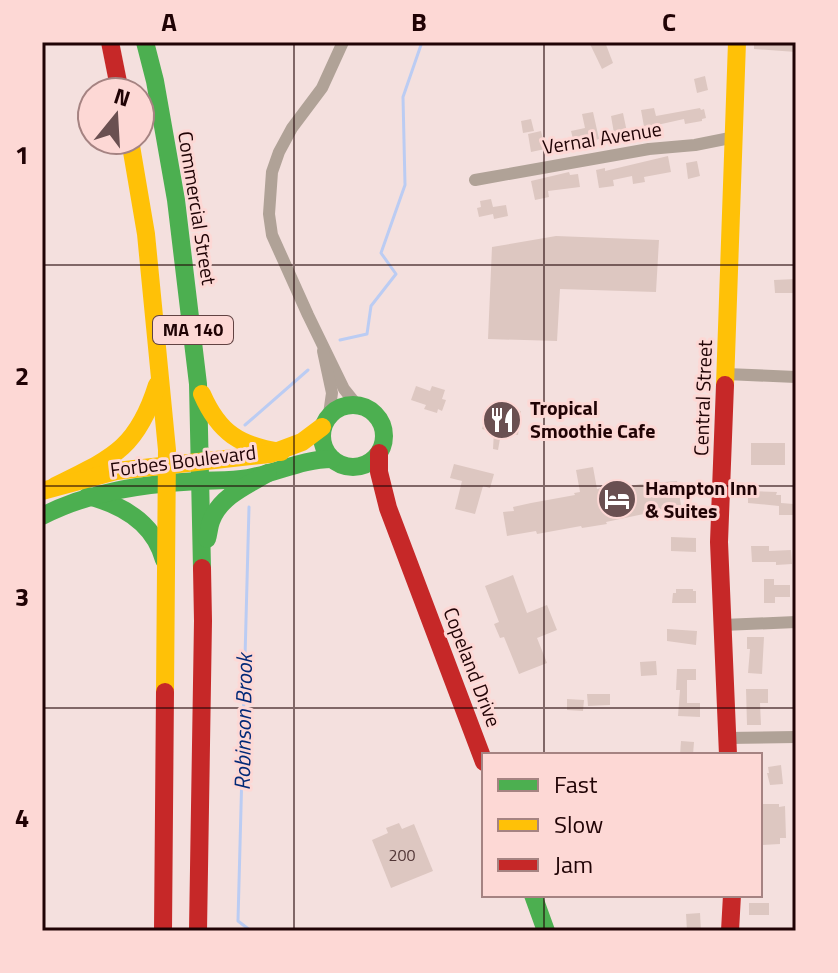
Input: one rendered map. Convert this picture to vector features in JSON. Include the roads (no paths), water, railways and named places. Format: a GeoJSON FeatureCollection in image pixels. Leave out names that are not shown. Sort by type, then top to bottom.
{"type":"FeatureCollection","features":[{"type":"Feature","properties":{"kind":"main road"},"geometry":{"type":"LineString","coordinates":[[110,42],[117,76]]}},
{"type":"Feature","properties":{"kind":"main road","name":"Commercial Street"},"geometry":{"type":"LineString","coordinates":[[145,42],[176,200],[198,384],[203,553],[198,931]]}},
{"type":"Feature","properties":{"kind":"main road","name":"Central Street"},"geometry":{"type":"LineString","coordinates":[[727,747],[719,542],[737,42]]}},
{"type":"Feature","properties":{"kind":"main road","name":"MA 140"},"geometry":{"type":"LineString","coordinates":[[133,156],[146,234],[167,474],[163,931]]}},
{"type":"Feature","properties":{"kind":"main road"},"geometry":{"type":"LineString","coordinates":[[48,488],[117,453],[136,436],[149,412],[160,375]]}},
{"type":"Feature","properties":{"kind":"main road"},"geometry":{"type":"LineString","coordinates":[[198,384],[208,411],[224,430],[246,445],[263,451],[281,452]]}},
{"type":"Feature","properties":{"kind":"main road"},"geometry":{"type":"LineString","coordinates":[[356,404],[369,409],[380,419],[384,433],[379,453],[364,465],[351,467],[332,459],[322,441],[326,421],[341,406],[356,404]]}},
{"type":"Feature","properties":{"kind":"main road","name":"Forbes Boulevard"},"geometry":{"type":"LineString","coordinates":[[201,472],[281,452],[314,435],[326,421]]}},
{"type":"Feature","properties":{"kind":"main road"},"geometry":{"type":"LineString","coordinates":[[379,453],[379,472],[388,508]]}},
{"type":"Feature","properties":{"kind":"main road","name":"Forbes Boulevard"},"geometry":{"type":"LineString","coordinates":[[48,488],[116,471],[201,472],[246,478],[306,460],[332,459]]}},
{"type":"Feature","properties":{"kind":"main road"},"geometry":{"type":"LineString","coordinates":[[351,467],[388,508]]}},
{"type":"Feature","properties":{"kind":"main road"},"geometry":{"type":"LineString","coordinates":[[203,553],[219,508],[234,493],[268,473]]}},
{"type":"Feature","properties":{"kind":"main road","name":"Forbes Boulevard"},"geometry":{"type":"LineString","coordinates":[[42,516],[88,496],[167,474]]}},
{"type":"Feature","properties":{"kind":"main road"},"geometry":{"type":"LineString","coordinates":[[88,496],[117,504],[139,519],[162,551],[166,577]]}},
{"type":"Feature","properties":{"kind":"main road","name":"Copeland Drive"},"geometry":{"type":"LineString","coordinates":[[388,508],[482,757]]}},
{"type":"Feature","properties":{"kind":"main road"},"geometry":{"type":"LineString","coordinates":[[534,897],[546,931]]}},
{"type":"Feature","properties":{"kind":"main road"},"geometry":{"type":"LineString","coordinates":[[730,931],[732,897]]}},
{"type":"Feature","properties":{"kind":"street"},"geometry":{"type":"LineString","coordinates":[[343,42],[322,88],[292,128],[279,152],[272,172],[269,214],[272,235],[344,389],[356,404]]}},
{"type":"Feature","properties":{"kind":"street","name":"Vernal Avenue"},"geometry":{"type":"LineString","coordinates":[[475,180],[735,137]]}},
{"type":"Feature","properties":{"kind":"street"},"geometry":{"type":"LineString","coordinates":[[322,344],[332,393],[326,421]]}},
{"type":"Feature","properties":{"kind":"street"},"geometry":{"type":"LineString","coordinates":[[726,374],[796,377]]}},
{"type":"Feature","properties":{"kind":"street"},"geometry":{"type":"LineString","coordinates":[[723,625],[796,622]]}},
{"type":"Feature","properties":{"kind":"street"},"geometry":{"type":"LineString","coordinates":[[727,747],[796,737]]}},
{"type":"Feature","properties":{"kind":"waterway","name":"Robinson Brook"},"geometry":{"type":"LineString","coordinates":[[340,340],[367,334],[371,306],[396,274],[381,253],[405,185],[403,97],[422,42]]}},
{"type":"Feature","properties":{"kind":"waterway","name":"Robinson Brook"},"geometry":{"type":"LineString","coordinates":[[245,425],[308,370]]}},
{"type":"Feature","properties":{"kind":"waterway","name":"Robinson Brook"},"geometry":{"type":"LineString","coordinates":[[249,507],[238,921],[251,931]]}},
{"type":"Feature","properties":{"kind":"place","name":"Tropical Smoothie Cafe"},"geometry":{"type":"Point","coordinates":[502,420]}},
{"type":"Feature","properties":{"kind":"place","name":"Hampton Inn & Suites"},"geometry":{"type":"Point","coordinates":[617,499]}}]}
